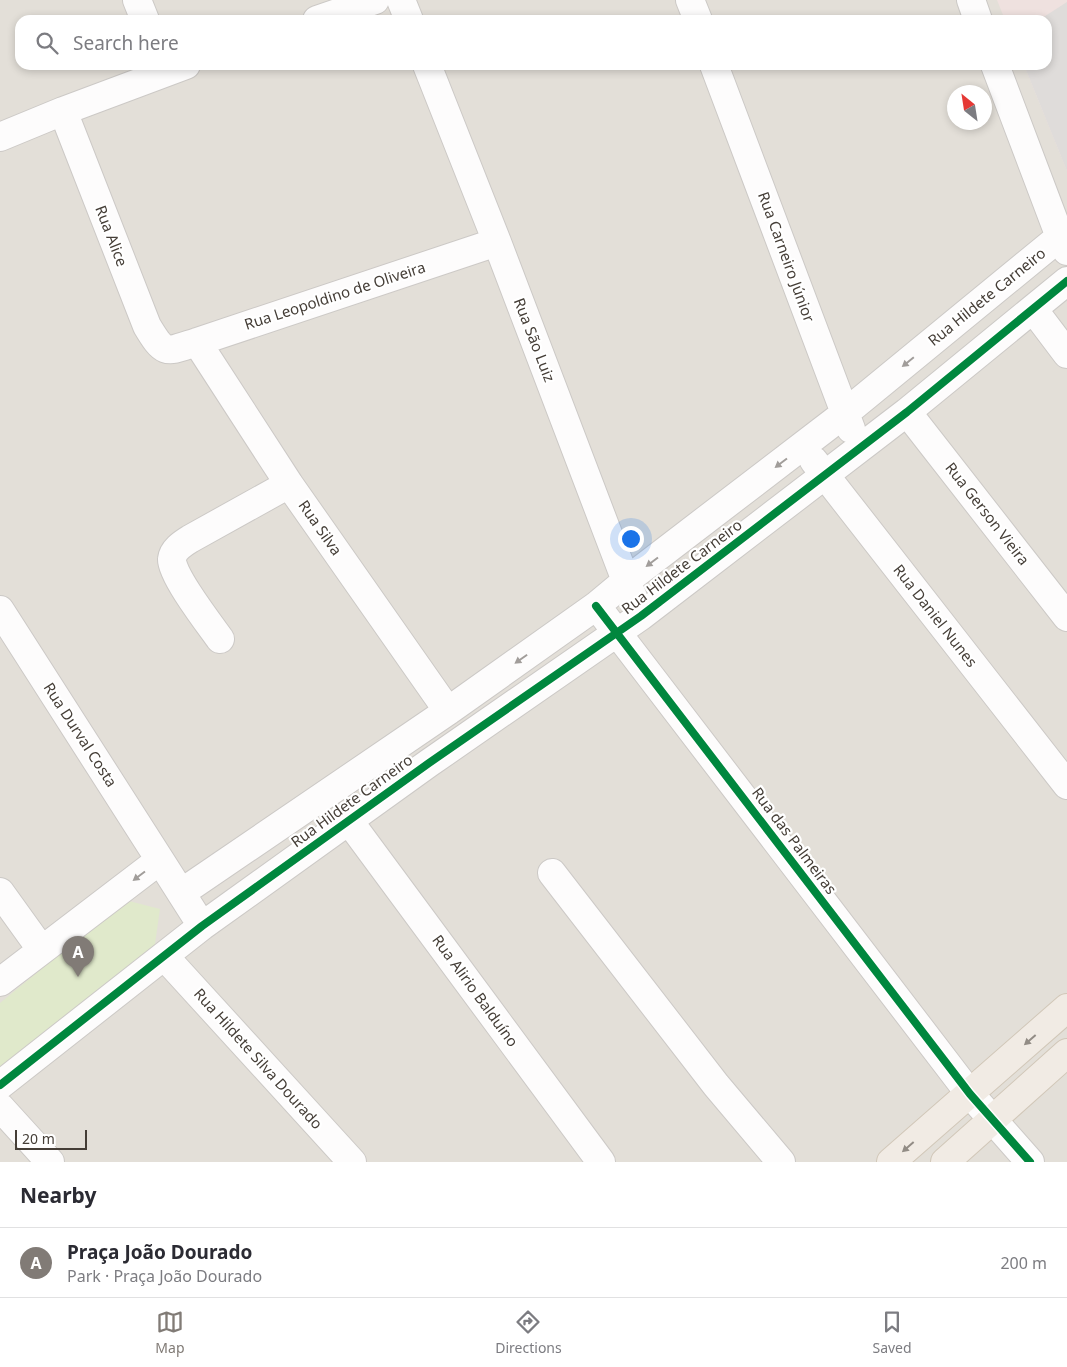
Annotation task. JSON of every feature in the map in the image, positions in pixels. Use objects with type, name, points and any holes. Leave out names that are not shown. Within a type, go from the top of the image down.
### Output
[{"type":"main road","points":[[891,1162],[1067,1008]]},
{"type":"main road","points":[[945,1162],[1067,1054]]},
{"type":"street","points":[[137,0],[143,15]]},
{"type":"street","points":[[332,15],[375,0]]},
{"type":"street","points":[[401,0],[407,15]]},
{"type":"street","points":[[690,0],[696,15]]},
{"type":"street","points":[[0,137],[165,70]]},
{"type":"street","name":"Rua São Luiz","points":[[429,70],[497,242],[626,581],[642,616]]},
{"type":"street","name":"Rua Carneiro Júnior","points":[[716,70],[844,414],[859,449]]},
{"type":"street","points":[[997,70],[1065,240]]},
{"type":"street","name":"Rua Alice","points":[[63,111],[147,326],[161,346],[168,350],[185,346]]},
{"type":"street","name":"Rua Hildete Carneiro","points":[[181,893],[448,711],[596,606],[1065,240]]},
{"type":"street","name":"Rua Leopoldino de Oliveira","points":[[185,346],[497,242]]},
{"type":"street","name":"Rua Hildete Carneiro","points":[[0,1085],[202,926],[429,763],[616,632],[642,616],[907,412],[1067,281]]},
{"type":"street","points":[[1033,309],[1067,354]]},
{"type":"street","name":"Rua Silva","points":[[185,346],[288,484],[448,711]]},
{"type":"street","name":"Rua Gerson Vieira","points":[[907,412],[1067,617]]},
{"type":"street","name":"Rua Daniel Nunes","points":[[803,446],[1067,785]]},
{"type":"street","points":[[220,639],[178,577],[172,561],[174,554],[181,545],[288,484]]},
{"type":"street","name":"Rua das Palmeiras","points":[[596,606],[970,1094],[1030,1162]]},
{"type":"street","name":"Rua Durval Costa","points":[[0,610],[202,926]]},
{"type":"street","points":[[412,734],[429,763]]},
{"type":"street","name":"Rua Alirio Balduíno","points":[[349,821],[601,1162]]},
{"type":"street","points":[[0,982],[160,860]]},
{"type":"street","points":[[552,873],[716,1085],[781,1162]]},
{"type":"street","points":[[0,892],[41,949]]},
{"type":"street","name":"Rua Hildete Silva Dourado","points":[[165,957],[352,1162]]},
{"type":"street","points":[[0,1107],[50,1162]]},
{"type":"shaded area","points":[[0,0],[1067,0],[1067,1162],[0,1162]]},
{"type":"shaded area","points":[[997,0],[1067,0],[1067,171],[1026,70],[1052,70],[1052,15],[1003,15]]},
{"type":"shaded area","points":[[1067,2],[1067,171],[1026,70],[1052,70],[1052,15],[1047,15]]},
{"type":"green space","points":[[125,900],[160,909],[154,951],[0,1073],[0,1003]]},
{"type":"cycle path","points":[[0,1085],[202,926],[429,763],[641,616],[907,412],[1067,281]]},
{"type":"cycle path","points":[[596,606],[970,1094],[1030,1162]]},
{"type":"place","name":"Praça João Dourado","points":[[78,977]]}]
